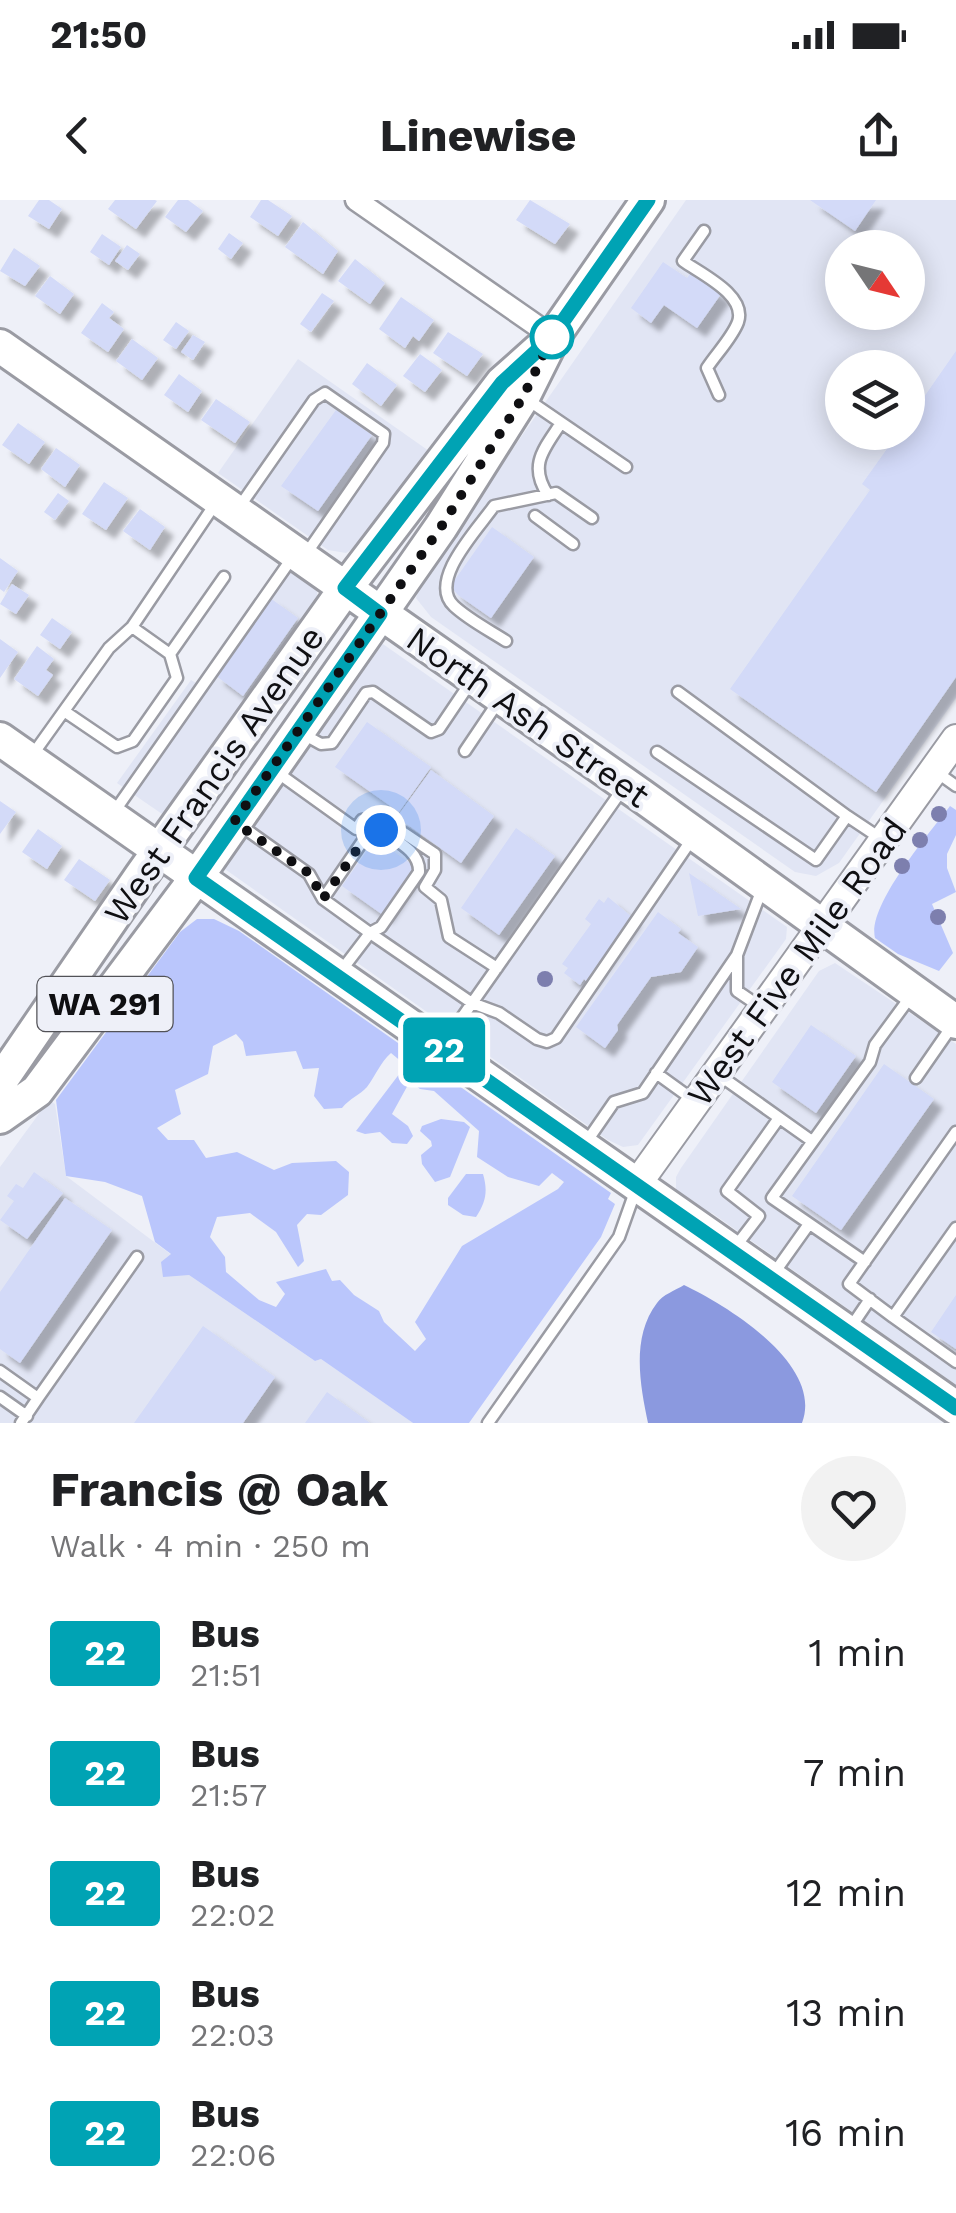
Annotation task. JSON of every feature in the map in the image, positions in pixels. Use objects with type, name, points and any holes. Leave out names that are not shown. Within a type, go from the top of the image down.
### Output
[{"type":"main road","name":"West Francis Avenue","points":[[0,1117],[37,1091],[196,878],[441,527],[523,397],[552,337],[648,200]]},
{"type":"main road","name":"West Francis Avenue","points":[[0,1082],[345,588],[502,383],[552,337]]},
{"type":"main road","name":"North Ash Street","points":[[0,346],[956,1022]]},
{"type":"main road","points":[[0,739],[956,1408]]},
{"type":"main road","name":"West Five Mile Road","points":[[638,1184],[884,840],[945,778],[956,739]]},
{"type":"street","points":[[356,200],[552,337]]},
{"type":"lane","points":[[704,231],[683,261],[732,297],[739,309],[738,322],[707,368],[718,395]]},
{"type":"lane","points":[[29,760],[109,648],[132,627],[314,400],[325,393],[384,434],[383,443],[111,817]]},
{"type":"lane","points":[[523,397],[626,467]]},
{"type":"lane","points":[[548,495],[538,481],[539,457],[561,423]]},
{"type":"lane","points":[[506,641],[452,604],[444,590],[446,574],[494,506],[556,493],[592,518]]},
{"type":"lane","points":[[535,516],[573,544]]},
{"type":"lane","points":[[170,654],[224,577]]},
{"type":"lane","points":[[64,711],[117,747],[133,742],[177,678],[170,654],[132,627]]},
{"type":"lane","points":[[298,730],[321,744],[332,743],[366,693],[372,692],[430,732],[439,729],[474,678]]},
{"type":"lane","points":[[678,692],[884,840]]},
{"type":"lane","points":[[465,751],[501,697]]},
{"type":"lane","points":[[657,752],[816,860],[847,816]]},
{"type":"lane","points":[[272,768],[356,829],[362,820],[380,817],[435,854],[435,870],[426,887],[441,900],[449,937],[497,968]]},
{"type":"lane","points":[[440,1048],[626,785]]},
{"type":"lane","points":[[234,822],[310,874],[323,899],[370,933],[472,1003],[499,1013],[547,1042],[556,1038],[695,834]]},
{"type":"lane","points":[[323,899],[369,832],[381,830],[420,862],[420,872],[382,927],[370,933],[338,976]]},
{"type":"lane","points":[[583,1147],[614,1102],[643,1093],[737,955],[764,884]]},
{"type":"lane","points":[[737,955],[737,991],[764,1010]]},
{"type":"lane","points":[[732,1251],[870,1062],[876,1045],[914,992]]},
{"type":"lane","points":[[916,1078],[956,1022]]},
{"type":"lane","points":[[717,1073],[812,1141]]},
{"type":"lane","points":[[656,1074],[696,1102]]},
{"type":"lane","points":[[759,1216],[726,1191],[780,1118]]},
{"type":"lane","points":[[956,1132],[849,1284],[956,1362]]},
{"type":"lane","points":[[488,1423],[619,1237],[638,1184]]},
{"type":"lane","points":[[772,1198],[865,1262]]},
{"type":"lane","points":[[771,1278],[809,1224]]},
{"type":"lane","points":[[893,1317],[956,1228]]},
{"type":"lane","points":[[0,1397],[24,1419],[137,1257]]},
{"type":"lane","points":[[847,1332],[870,1299]]},
{"type":"lane","points":[[0,1371],[38,1398]]},
{"type":"shaded area","points":[[686,200],[956,200],[956,698],[839,863],[816,876],[795,872],[431,617],[416,598],[423,578]]},
{"type":"shaded area","points":[[298,359],[429,451],[362,543],[346,553],[328,550],[218,473]]},
{"type":"shaded area","points":[[280,563],[317,591],[318,604],[165,816],[117,783],[191,680],[196,683]]},
{"type":"shaded area","points":[[380,642],[787,927],[786,939],[638,1145],[623,1147],[608,1140],[222,867]]},
{"type":"shaded area","points":[[950,806],[956,810],[956,835],[947,854],[947,868],[956,892],[932,904],[953,953],[939,971],[898,954],[875,938],[875,924],[901,871]]},
{"type":"shaded area","points":[[197,919],[214,919],[239,931],[611,1193],[608,1199],[615,1204],[601,1237],[469,1423],[413,1423],[189,1275],[163,1277],[161,1262],[171,1254],[155,1242],[142,1196],[105,1182],[66,1176],[56,1100],[180,932]],"holes":[[[236,1034],[243,1042],[246,1056],[296,1051],[303,1069],[319,1068],[314,1096],[324,1109],[342,1108],[364,1090],[391,1053],[415,1073],[414,1084],[434,1091],[479,1131],[477,1157],[508,1177],[539,1186],[552,1173],[564,1182],[462,1246],[415,1322],[426,1339],[415,1351],[384,1322],[379,1311],[354,1295],[340,1280],[332,1281],[326,1269],[276,1282],[285,1294],[276,1307],[259,1300],[226,1272],[225,1257],[210,1237],[217,1217],[250,1213],[276,1232],[298,1267],[304,1261],[297,1225],[307,1214],[321,1215],[348,1195],[349,1172],[336,1161],[292,1163],[274,1170],[237,1152],[206,1158],[194,1140],[168,1140],[157,1128],[181,1114],[175,1090],[208,1074],[213,1046]]]},
{"type":"shaded area","points":[[835,963],[956,1044],[956,1385],[712,1213],[698,1210],[676,1191],[681,1168],[819,971]]},
{"type":"shaded area","points":[[400,1073],[408,1075],[409,1083],[392,1114],[408,1126],[413,1136],[407,1144],[392,1143],[380,1132],[356,1131]]},
{"type":"shaded area","points":[[49,1100],[55,1104],[66,1176],[185,1265],[189,1275],[413,1423],[0,1423],[0,1167]]},
{"type":"shaded area","points":[[441,1119],[464,1122],[470,1127],[450,1177],[435,1182],[422,1164],[421,1155],[432,1146],[431,1141],[420,1131],[422,1126]]},
{"type":"shaded area","points":[[466,1174],[483,1174],[485,1180],[485,1196],[476,1217],[463,1215],[448,1205],[448,1198]]},
{"type":"shaded area","points":[[684,1285],[724,1307],[786,1359],[799,1380],[805,1401],[802,1423],[648,1423],[640,1377],[644,1331],[659,1300]]},
{"type":"building","points":[[39,200],[49,200],[62,209],[49,229],[28,216]]},
{"type":"building","points":[[115,200],[157,201],[136,229],[108,209]]},
{"type":"building","points":[[178,200],[188,200],[203,211],[186,232],[165,217]]},
{"type":"building","points":[[261,200],[268,200],[292,216],[278,236],[250,217]]},
{"type":"building","points":[[530,200],[570,224],[555,244],[516,220]]},
{"type":"building","points":[[810,200],[876,200],[854,230]]},
{"type":"building","points":[[303,222],[338,251],[323,274],[285,247]]},
{"type":"building","points":[[229,233],[243,243],[231,259],[218,249]]},
{"type":"building","points":[[102,234],[121,247],[109,265],[90,252]]},
{"type":"building","points":[[127,245],[140,254],[128,270],[115,261]]},
{"type":"building","points":[[14,248],[40,266],[25,286],[0,271]]},
{"type":"building","points":[[355,259],[385,283],[370,304],[338,281]]},
{"type":"building","points":[[663,262],[687,278],[691,273],[721,294],[697,328],[664,305],[651,323],[631,308]]},
{"type":"building","points":[[50,276],[74,294],[60,314],[35,296]]},
{"type":"building","points":[[322,293],[334,301],[311,332],[300,324]]},
{"type":"building","points":[[401,297],[434,320],[419,341],[413,336],[405,348],[379,329]]},
{"type":"building","points":[[102,303],[114,312],[109,318],[124,329],[108,352],[81,333]]},
{"type":"building","points":[[176,322],[189,331],[176,349],[163,340]]},
{"type":"building","points":[[448,332],[483,354],[467,376],[433,353]]},
{"type":"building","points":[[193,335],[205,342],[193,360],[181,352]]},
{"type":"building","points":[[132,339],[158,358],[142,380],[116,361]]},
{"type":"building","points":[[956,351],[956,677],[876,792],[730,689],[870,490],[862,484],[886,450],[925,450],[925,396]]},
{"type":"building","points":[[420,354],[442,370],[425,392],[403,376]]},
{"type":"building","points":[[367,363],[397,385],[381,406],[352,384]]},
{"type":"building","points":[[179,374],[202,391],[188,412],[164,395]]},
{"type":"building","points":[[216,399],[250,422],[235,443],[201,420]]},
{"type":"building","points":[[336,410],[372,435],[318,511],[281,486]]},
{"type":"building","points":[[18,423],[45,442],[29,464],[2,445]]},
{"type":"building","points":[[56,448],[80,465],[65,487],[41,469]]},
{"type":"building","points":[[104,482],[128,498],[106,530],[82,514]]},
{"type":"building","points":[[58,493],[69,501],[55,520],[44,512]]},
{"type":"building","points":[[140,509],[165,527],[150,550],[123,531]]},
{"type":"building","points":[[492,527],[534,557],[491,618],[453,589],[454,581]]},
{"type":"building","points":[[0,558],[18,571],[4,592],[0,589]]},
{"type":"building","points":[[12,584],[29,595],[16,614],[0,604]]},
{"type":"building","points":[[270,598],[298,618],[243,696],[215,675]]},
{"type":"building","points":[[52,618],[72,632],[60,649],[40,635]]},
{"type":"building","points":[[0,639],[18,652],[0,678]]},
{"type":"building","points":[[37,646],[54,659],[46,670],[53,675],[38,696],[14,679]]},
{"type":"building","points":[[367,722],[431,767],[399,812],[335,767]]},
{"type":"building","points":[[431,770],[494,816],[461,863],[397,817]]},
{"type":"building","points":[[0,801],[16,812],[0,834]]},
{"type":"building","points":[[516,828],[555,856],[499,935],[461,908]]},
{"type":"building","points":[[38,829],[62,846],[47,869],[22,852]]},
{"type":"building","points":[[375,839],[416,867],[383,915],[342,886]]},
{"type":"building","points":[[79,859],[110,880],[95,901],[64,880]]},
{"type":"building","points":[[689,873],[741,909],[698,916]]},
{"type":"building","points":[[608,897],[632,917],[580,985],[564,973],[568,968],[562,964],[591,924],[585,919],[599,899],[604,903]]},
{"type":"building","points":[[658,912],[698,947],[681,972],[651,977],[605,1048],[576,1027]]},
{"type":"building","points":[[811,1025],[856,1056],[816,1113],[772,1082]]},
{"type":"building","points":[[884,1064],[934,1099],[841,1230],[792,1196]]},
{"type":"building","points":[[34,1172],[63,1193],[27,1239],[0,1220],[14,1201],[7,1196],[16,1184],[23,1188]]},
{"type":"building","points":[[65,1198],[112,1230],[20,1363],[0,1349],[0,1292]]},
{"type":"building","points":[[956,1295],[956,1349],[931,1332]]},
{"type":"building","points":[[203,1326],[275,1377],[243,1423],[134,1423]]},
{"type":"building","points":[[327,1392],[370,1423],[305,1423]]},
{"type":"bus line","name":"22","points":[[648,200],[552,337],[502,383],[345,588],[380,614],[196,878],[956,1408]]},
{"type":"route","points":[[381,830],[369,832],[323,899],[310,874],[234,822],[441,527],[523,397],[552,337]]}]
